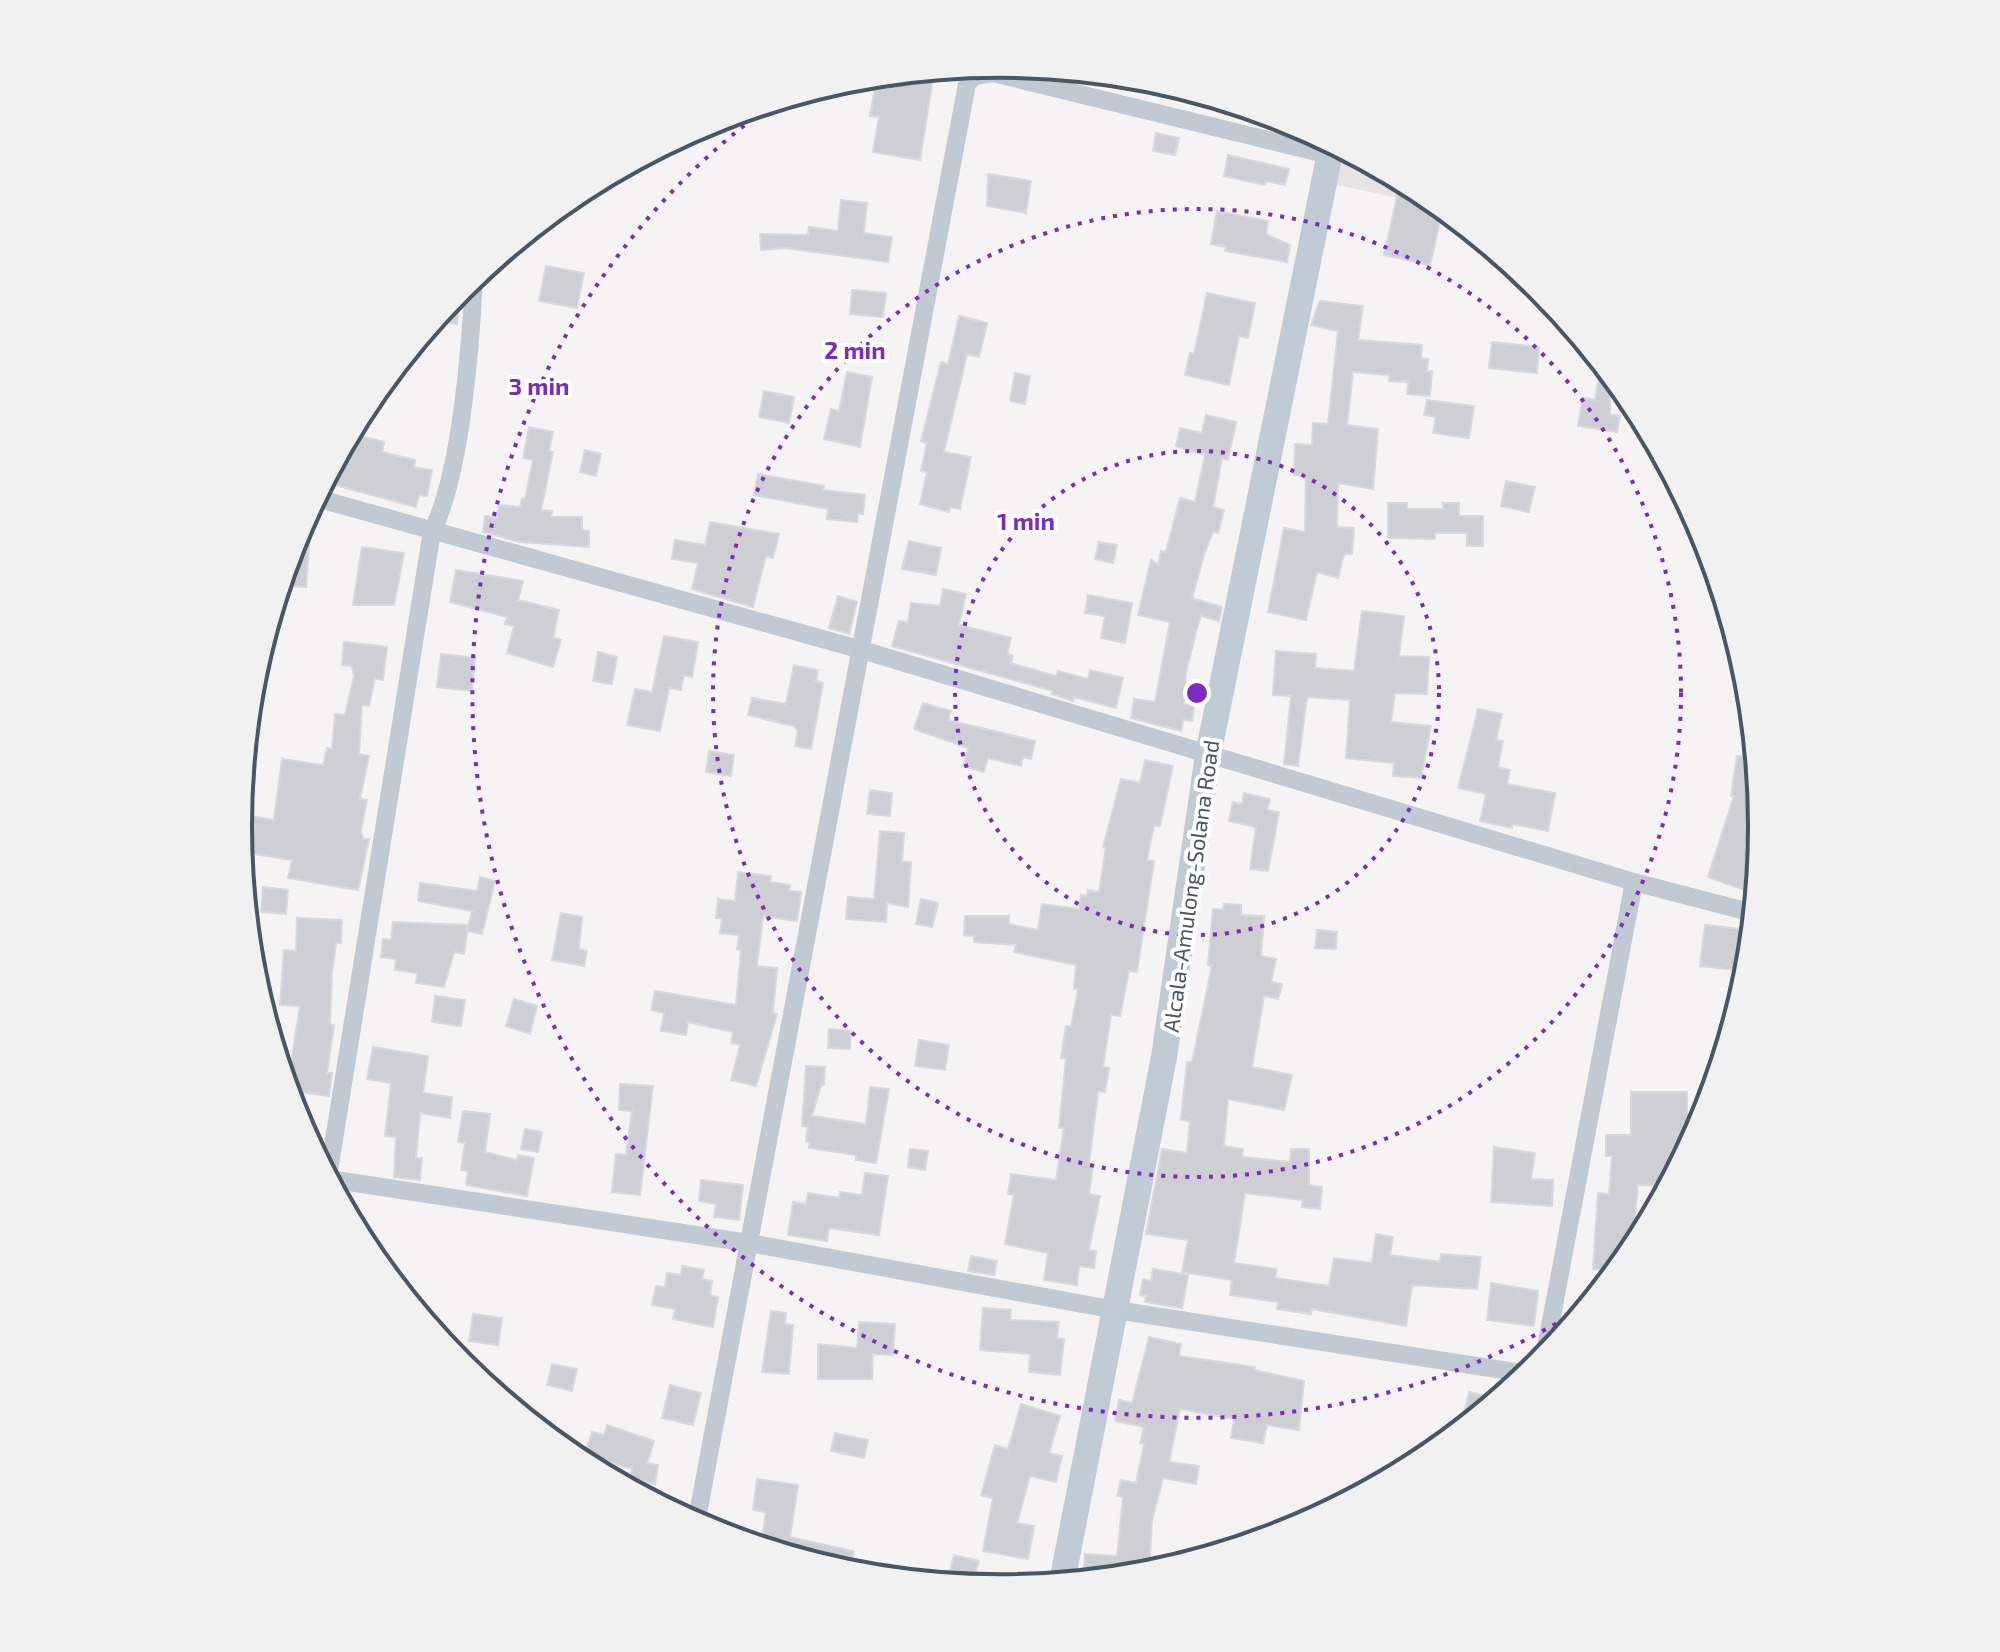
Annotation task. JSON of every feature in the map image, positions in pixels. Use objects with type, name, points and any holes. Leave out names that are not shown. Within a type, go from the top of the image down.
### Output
[{"type":"main road","name":"Alcala-Amulong-Solana Road","points":[[1064,1571],[1164,1057],[1208,755],[1329,154]]},
{"type":"street","points":[[699,1510],[964,95],[972,79]]},
{"type":"street","points":[[1021,79],[1305,143]]},
{"type":"street","points":[[331,1160],[432,531],[446,494],[458,426],[469,353],[473,295]]},
{"type":"street","points":[[326,501],[862,650],[1634,882],[1743,910]]},
{"type":"street","points":[[1549,1334],[1634,882]]},
{"type":"street","points":[[341,1180],[749,1243],[1116,1310],[1511,1371]]},
{"type":"shaded area","points":[[1341,160],[1410,201],[1337,185]]},
{"type":"building","points":[[932,82],[920,160],[873,152],[879,117],[870,116],[875,89]]},
{"type":"building","points":[[1156,133],[1179,138],[1175,155],[1153,151]]},
{"type":"building","points":[[1228,155],[1289,169],[1285,185],[1266,181],[1265,185],[1224,176]]},
{"type":"building","points":[[988,174],[1031,181],[1026,213],[987,206]]},
{"type":"building","points":[[1398,193],[1440,222],[1430,265],[1384,255]]},
{"type":"building","points":[[841,200],[867,203],[864,233],[892,237],[888,262],[785,248],[761,250],[760,234],[808,235],[809,227],[838,231]]},
{"type":"building","points":[[1217,211],[1268,221],[1266,234],[1290,245],[1287,262],[1225,251],[1226,247],[1211,244]]},
{"type":"building","points":[[546,266],[584,273],[577,308],[539,301]]},
{"type":"building","points":[[852,290],[886,293],[883,317],[850,314]]},
{"type":"building","points":[[1207,293],[1255,303],[1248,338],[1239,336],[1229,385],[1185,375],[1190,353],[1194,354]]},
{"type":"building","points":[[1320,301],[1363,306],[1358,340],[1422,345],[1421,358],[1428,359],[1427,371],[1432,371],[1430,396],[1407,394],[1408,382],[1389,381],[1389,375],[1353,372],[1347,425],[1378,429],[1373,489],[1338,483],[1337,527],[1354,528],[1352,554],[1344,554],[1338,578],[1317,572],[1306,620],[1268,612],[1284,528],[1305,532],[1306,476],[1294,475],[1295,444],[1312,445],[1313,423],[1328,424],[1338,331],[1311,325]]},
{"type":"building","points":[[458,311],[457,324],[448,322]]},
{"type":"building","points":[[959,316],[987,323],[979,357],[967,354],[944,452],[971,457],[960,509],[950,507],[949,512],[920,504],[927,472],[921,471],[927,443],[921,441],[941,362],[948,364]]},
{"type":"building","points":[[1492,342],[1539,347],[1537,373],[1489,368]]},
{"type":"building","points":[[847,372],[872,377],[860,447],[824,439],[831,409],[839,411]]},
{"type":"building","points":[[1015,373],[1030,376],[1025,404],[1010,401]]},
{"type":"building","points":[[1599,379],[1610,394],[1610,415],[1620,416],[1617,432],[1578,426],[1583,398],[1595,400]]},
{"type":"building","points":[[764,391],[794,397],[789,423],[759,417]]},
{"type":"building","points":[[1427,400],[1474,406],[1469,438],[1433,433],[1436,417],[1424,415]]},
{"type":"building","points":[[1206,415],[1236,422],[1228,460],[1222,458],[1213,507],[1224,510],[1218,533],[1213,532],[1205,552],[1192,598],[1222,607],[1219,621],[1201,616],[1197,628],[1186,672],[1184,704],[1194,706],[1192,721],[1183,720],[1181,731],[1131,718],[1134,699],[1155,702],[1170,622],[1138,615],[1151,559],[1158,565],[1161,551],[1166,552],[1180,498],[1195,502],[1205,455],[1176,446],[1180,428],[1202,433]]},
{"type":"building","points":[[529,427],[553,432],[549,451],[553,452],[541,510],[552,511],[551,517],[582,517],[582,530],[589,531],[589,547],[520,542],[483,532],[485,516],[497,518],[499,505],[520,507],[522,498],[525,499],[533,460],[523,458]]},
{"type":"building","points":[[362,436],[384,442],[382,452],[415,460],[414,467],[432,470],[427,496],[419,495],[416,507],[334,485]]},
{"type":"building","points":[[585,450],[601,454],[596,476],[580,472]]},
{"type":"building","points":[[758,474],[824,486],[823,490],[865,495],[863,514],[858,514],[857,522],[827,519],[828,509],[754,495]]},
{"type":"building","points":[[1506,481],[1535,487],[1529,512],[1501,506]]},
{"type":"building","points":[[1388,503],[1407,503],[1407,509],[1443,509],[1443,503],[1459,503],[1459,516],[1483,516],[1483,546],[1467,546],[1467,533],[1435,533],[1435,539],[1388,538]]},
{"type":"building","points":[[710,522],[779,534],[773,558],[766,556],[753,607],[692,589],[698,563],[672,559],[675,540],[705,545]]},
{"type":"building","points":[[909,541],[941,548],[936,575],[902,569]]},
{"type":"building","points":[[1099,542],[1117,545],[1113,563],[1095,559]]},
{"type":"building","points":[[308,544],[309,544],[306,587],[292,586]]},
{"type":"building","points":[[362,547],[404,553],[394,605],[353,605]]},
{"type":"building","points":[[456,570],[523,581],[518,600],[559,610],[553,638],[561,640],[553,667],[507,653],[514,626],[505,624],[507,617],[450,602]]},
{"type":"building","points":[[943,589],[966,594],[959,625],[1011,638],[1007,654],[1013,656],[1011,663],[1056,676],[1058,671],[1088,679],[1090,670],[1123,678],[1116,708],[1074,697],[1073,701],[1052,694],[1053,691],[892,646],[899,621],[908,623],[911,603],[940,606]]},
{"type":"building","points":[[1088,595],[1132,603],[1125,643],[1101,638],[1105,616],[1085,613]]},
{"type":"building","points":[[838,596],[857,602],[849,634],[829,628]]},
{"type":"building","points":[[1362,611],[1404,616],[1399,656],[1429,657],[1427,694],[1395,693],[1391,722],[1431,726],[1421,778],[1393,776],[1394,763],[1346,758],[1350,700],[1307,697],[1298,766],[1284,764],[1291,696],[1273,695],[1276,651],[1316,654],[1315,668],[1354,671]]},
{"type":"building","points":[[664,636],[698,642],[692,677],[684,675],[681,690],[669,688],[660,731],[627,725],[635,689],[652,692]]},
{"type":"building","points":[[344,642],[387,647],[383,680],[375,679],[369,706],[362,705],[359,754],[369,756],[360,799],[367,800],[361,830],[363,839],[369,839],[358,890],[288,878],[292,860],[253,854],[252,816],[274,820],[282,759],[323,765],[327,748],[332,749],[335,714],[345,715],[354,676],[352,666],[342,665]]},
{"type":"building","points":[[598,652],[617,657],[612,684],[593,681]]},
{"type":"building","points":[[441,654],[475,658],[472,691],[437,687]]},
{"type":"building","points":[[794,665],[818,670],[816,681],[823,683],[811,749],[795,746],[798,731],[794,726],[748,715],[752,698],[786,704]]},
{"type":"building","points":[[923,703],[951,711],[948,720],[1035,741],[1031,759],[1023,757],[1021,766],[988,758],[984,772],[963,766],[968,748],[914,729]]},
{"type":"building","points":[[1478,709],[1502,714],[1496,740],[1503,741],[1498,767],[1510,770],[1507,784],[1555,793],[1548,831],[1480,821],[1486,794],[1458,788]]},
{"type":"building","points":[[709,751],[734,755],[731,776],[706,772]]},
{"type":"building","points":[[1737,756],[1744,757],[1748,826],[1745,890],[1708,877],[1734,796],[1731,796]]},
{"type":"building","points":[[1145,760],[1173,766],[1160,826],[1154,825],[1147,860],[1154,861],[1137,972],[1129,971],[1120,1016],[1111,1015],[1103,1067],[1109,1068],[1105,1092],[1098,1091],[1089,1166],[1093,1166],[1089,1194],[1100,1196],[1089,1250],[1096,1251],[1094,1268],[1079,1266],[1077,1285],[1044,1280],[1048,1253],[1005,1244],[1014,1195],[1008,1194],[1011,1174],[1056,1180],[1064,1128],[1059,1128],[1066,1058],[1061,1058],[1066,1026],[1071,1027],[1078,989],[1074,989],[1076,965],[1014,952],[1016,945],[974,942],[974,936],[964,935],[965,916],[1009,916],[1009,924],[1038,930],[1042,904],[1079,909],[1081,895],[1087,896],[1088,890],[1099,892],[1106,847],[1103,847],[1121,779],[1140,783]]},
{"type":"building","points":[[870,790],[892,793],[890,816],[867,814]]},
{"type":"building","points":[[1244,793],[1270,799],[1267,810],[1279,812],[1268,871],[1250,869],[1256,827],[1229,821],[1233,802],[1242,804]]},
{"type":"building","points":[[880,831],[904,833],[902,862],[911,862],[908,907],[887,903],[886,922],[846,919],[848,897],[874,899]]},
{"type":"building","points":[[738,872],[771,876],[770,882],[790,885],[789,891],[801,892],[797,921],[763,916],[757,966],[777,968],[773,1013],[777,1014],[756,1086],[731,1080],[740,1045],[731,1043],[733,1032],[688,1022],[686,1035],[661,1031],[664,1013],[651,1010],[655,991],[736,1005],[741,950],[737,949],[739,935],[720,933],[722,918],[716,918],[718,899],[735,901]]},
{"type":"building","points":[[480,877],[495,881],[482,934],[467,931],[472,911],[418,901],[420,883],[477,891]]},
{"type":"building","points":[[263,887],[288,890],[286,914],[261,912]]},
{"type":"building","points":[[921,899],[938,903],[932,927],[916,924]]},
{"type":"building","points":[[1224,904],[1241,905],[1241,915],[1264,916],[1261,956],[1276,959],[1271,982],[1282,984],[1278,999],[1264,996],[1252,1067],[1292,1075],[1284,1110],[1228,1099],[1224,1146],[1243,1149],[1242,1157],[1290,1162],[1291,1149],[1309,1149],[1309,1185],[1322,1187],[1320,1209],[1302,1207],[1303,1200],[1245,1193],[1234,1263],[1277,1269],[1275,1278],[1329,1286],[1334,1258],[1372,1263],[1376,1234],[1393,1237],[1390,1255],[1440,1262],[1441,1254],[1481,1257],[1477,1289],[1412,1285],[1406,1326],[1312,1309],[1311,1314],[1277,1309],[1278,1302],[1230,1295],[1232,1280],[1182,1272],[1188,1240],[1146,1234],[1162,1149],[1187,1153],[1190,1121],[1181,1120],[1187,1062],[1192,1062],[1212,966],[1208,965],[1213,909],[1223,910]]},
{"type":"building","points":[[561,913],[582,917],[579,949],[587,951],[584,966],[552,960]]},
{"type":"building","points":[[297,918],[342,920],[341,943],[336,943],[332,973],[330,1024],[334,1025],[327,1073],[332,1073],[329,1096],[302,1092],[291,1063],[300,1006],[280,1005],[284,950],[296,951]]},
{"type":"building","points":[[393,922],[468,925],[464,954],[454,952],[444,987],[416,983],[417,973],[395,970],[396,959],[381,957],[383,939],[391,940]]},
{"type":"building","points":[[1705,925],[1740,929],[1734,970],[1700,966]]},
{"type":"building","points":[[1317,930],[1337,932],[1336,949],[1315,948]]},
{"type":"building","points":[[435,996],[465,1000],[461,1026],[432,1022]]},
{"type":"building","points":[[514,999],[537,1006],[530,1034],[506,1026]]},
{"type":"building","points":[[829,1029],[851,1031],[850,1049],[828,1048]]},
{"type":"building","points":[[919,1040],[949,1045],[945,1070],[915,1066]]},
{"type":"building","points":[[373,1047],[428,1056],[423,1093],[452,1097],[450,1118],[420,1113],[416,1158],[422,1158],[420,1180],[394,1177],[396,1137],[385,1136],[391,1083],[367,1079]]},
{"type":"building","points":[[806,1066],[825,1067],[824,1085],[821,1085],[812,1116],[866,1124],[870,1087],[889,1089],[876,1163],[856,1160],[856,1155],[809,1148],[810,1142],[806,1141],[808,1127],[802,1126]]},
{"type":"building","points":[[620,1084],[653,1086],[640,1195],[612,1192],[616,1154],[626,1155],[632,1111],[619,1110]]},
{"type":"building","points":[[1631,1092],[1687,1092],[1687,1121],[1671,1157],[1656,1186],[1638,1185],[1635,1222],[1601,1270],[1593,1269],[1598,1193],[1609,1194],[1612,1156],[1606,1156],[1606,1135],[1631,1135]]},
{"type":"building","points":[[463,1111],[490,1114],[485,1152],[517,1160],[518,1155],[534,1158],[527,1196],[466,1185],[468,1171],[461,1170],[465,1143],[458,1142]]},
{"type":"building","points":[[525,1129],[542,1132],[538,1152],[521,1149]]},
{"type":"building","points":[[1494,1147],[1535,1153],[1531,1179],[1553,1180],[1552,1206],[1491,1202]]},
{"type":"building","points":[[910,1149],[928,1151],[925,1170],[908,1167]]},
{"type":"building","points":[[865,1173],[888,1176],[879,1235],[829,1228],[827,1241],[788,1235],[793,1202],[806,1204],[808,1193],[839,1198],[840,1192],[862,1195]]},
{"type":"building","points":[[701,1180],[743,1185],[739,1220],[714,1217],[716,1204],[699,1201]]},
{"type":"building","points":[[971,1256],[997,1261],[994,1275],[968,1271]]},
{"type":"building","points":[[682,1266],[704,1270],[702,1279],[712,1281],[710,1295],[718,1297],[713,1327],[673,1319],[675,1309],[652,1305],[656,1286],[665,1287],[667,1273],[681,1275]]},
{"type":"building","points":[[1153,1269],[1188,1275],[1182,1308],[1145,1302],[1146,1296],[1140,1295],[1143,1279],[1151,1281]]},
{"type":"building","points":[[1491,1283],[1538,1291],[1534,1326],[1487,1320]]},
{"type":"building","points":[[983,1308],[1011,1310],[1010,1320],[1059,1322],[1057,1338],[1064,1339],[1060,1375],[1029,1372],[1030,1354],[980,1350]]},
{"type":"building","points":[[771,1311],[786,1313],[785,1324],[793,1325],[789,1374],[762,1372]]},
{"type":"building","points":[[473,1314],[502,1318],[498,1345],[469,1341]]},
{"type":"building","points":[[859,1322],[895,1324],[893,1355],[873,1354],[872,1379],[818,1379],[818,1344],[857,1348]]},
{"type":"building","points":[[1149,1337],[1181,1344],[1179,1356],[1255,1367],[1254,1370],[1304,1381],[1299,1430],[1267,1425],[1263,1443],[1231,1438],[1234,1419],[1180,1409],[1169,1462],[1199,1466],[1196,1484],[1163,1478],[1152,1521],[1150,1559],[1084,1569],[1085,1554],[1117,1556],[1123,1497],[1117,1496],[1121,1480],[1136,1483],[1144,1444],[1140,1443],[1144,1427],[1115,1421],[1119,1400],[1132,1403]]},
{"type":"building","points":[[552,1364],[577,1369],[572,1391],[547,1385]]},
{"type":"building","points":[[670,1385],[701,1393],[693,1425],[662,1418]]},
{"type":"building","points":[[1469,1392],[1484,1396],[1465,1411]]},
{"type":"building","points":[[1021,1404],[1060,1416],[1049,1453],[1062,1456],[1056,1482],[1030,1476],[1017,1523],[1034,1526],[1028,1559],[983,1551],[993,1498],[981,1495],[995,1445],[1008,1449]]},
{"type":"building","points":[[607,1425],[654,1441],[647,1463],[658,1465],[655,1484],[639,1481],[631,1476],[632,1469],[603,1460],[586,1450],[592,1432],[604,1435]]},
{"type":"building","points":[[835,1433],[868,1440],[864,1458],[831,1451]]},
{"type":"building","points":[[757,1479],[798,1485],[790,1537],[853,1551],[852,1560],[763,1535],[766,1512],[753,1510]]},
{"type":"building","points":[[954,1555],[979,1561],[976,1573],[950,1572]]}]
